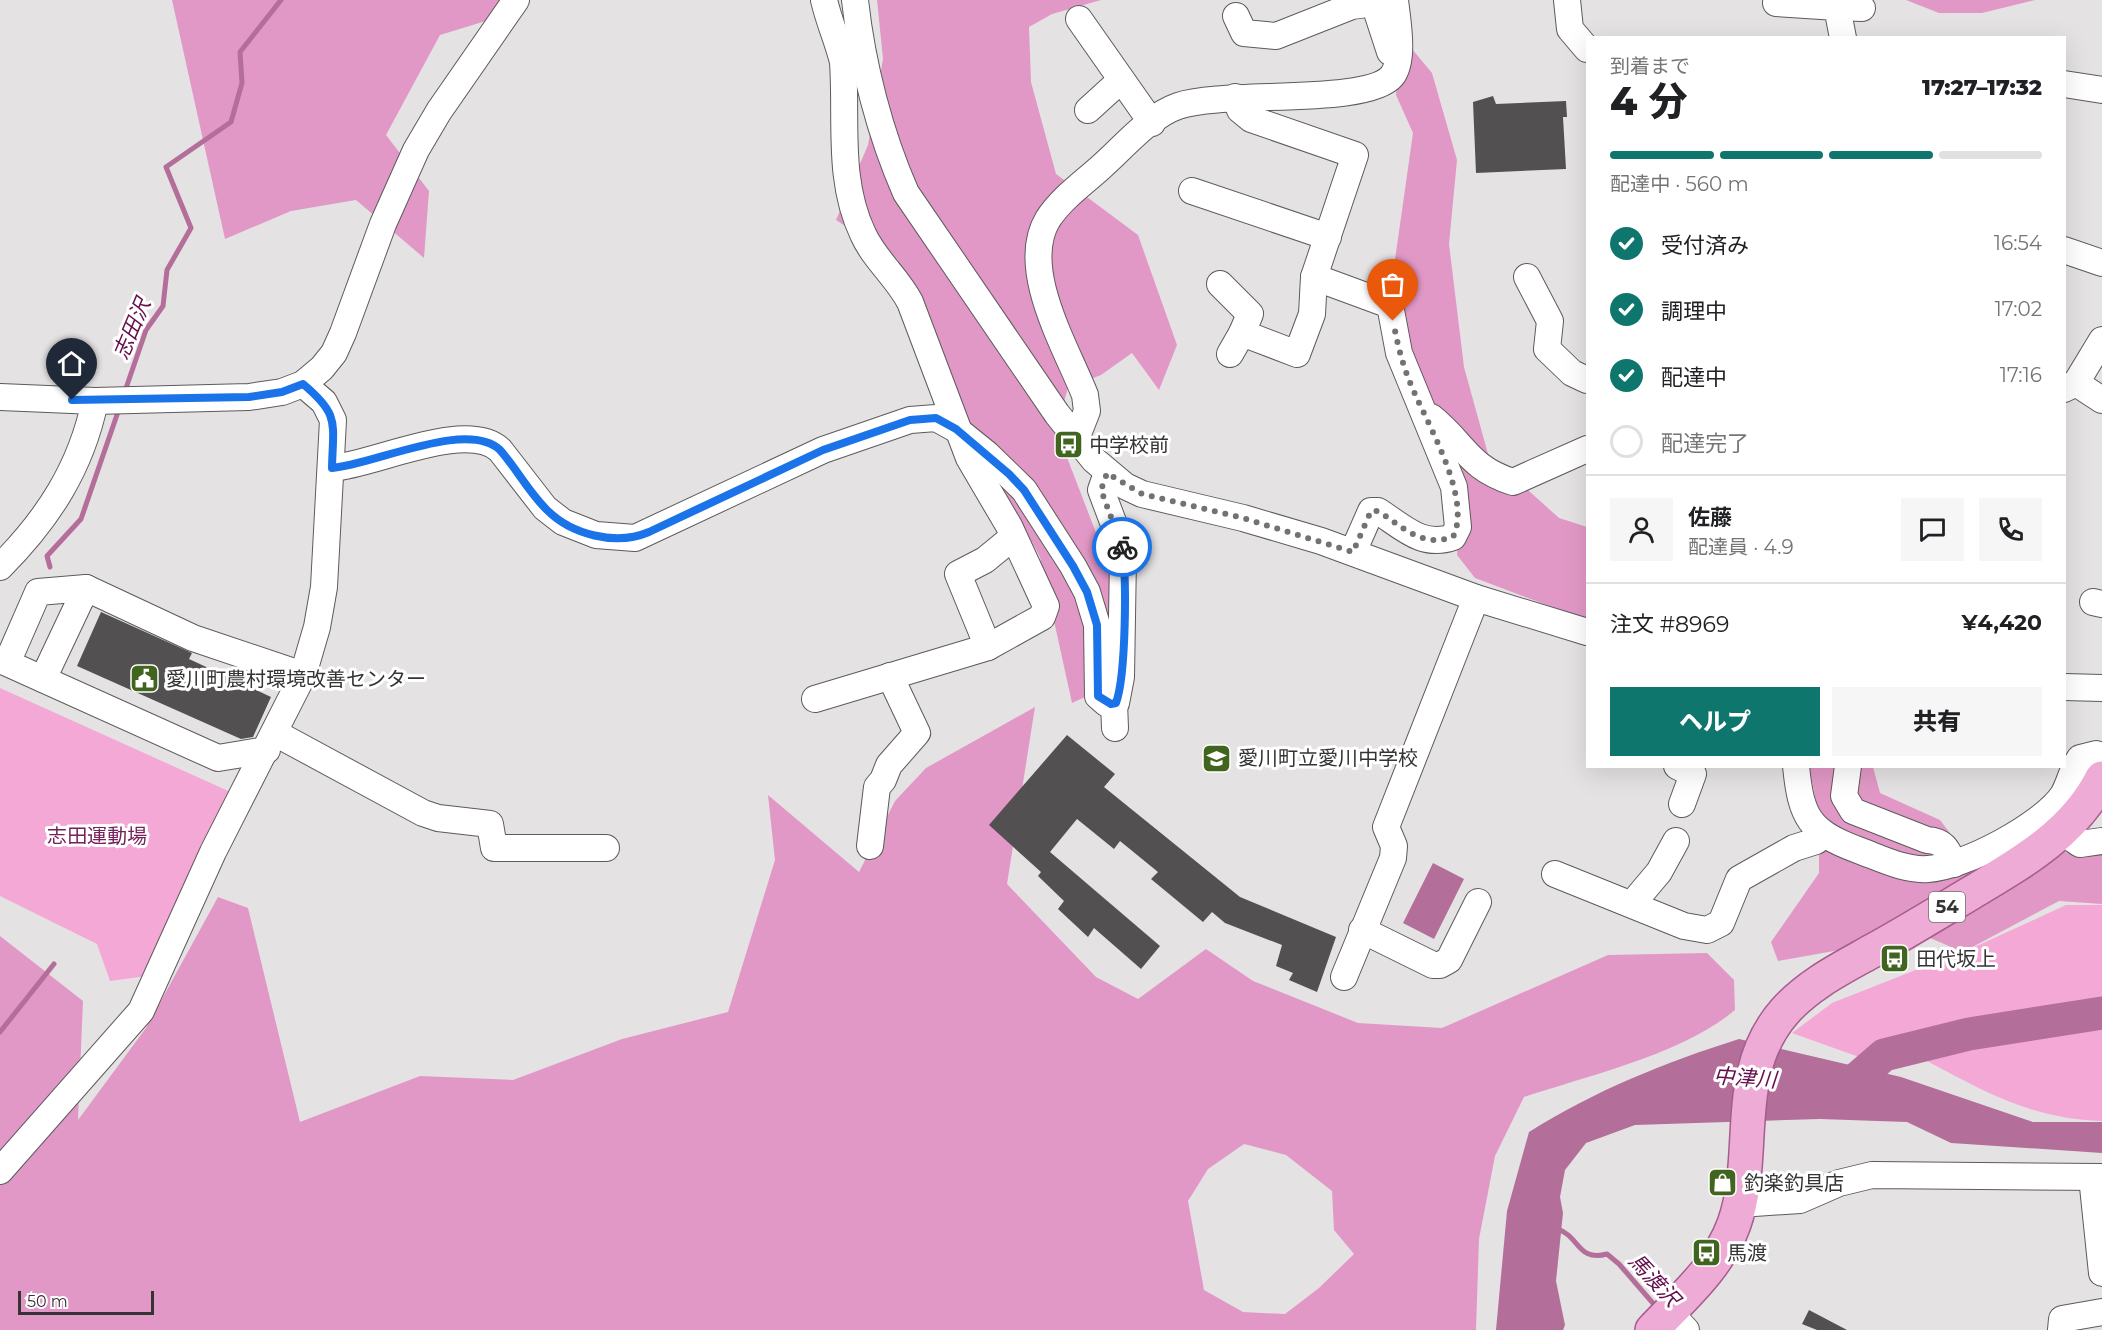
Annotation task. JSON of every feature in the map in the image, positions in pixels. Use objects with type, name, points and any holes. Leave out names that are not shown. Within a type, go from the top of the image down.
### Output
[{"type":"main road","name":"54","points":[[1669,1324],[1714,1263],[1731,1231],[1741,1192],[1751,1086],[1760,1053],[1777,1021],[1799,997],[1824,978],[2019,864],[2062,832],[2089,801],[2102,778]]},
{"type":"street","points":[[0,397],[112,400],[249,397],[282,392],[303,384],[334,353],[383,224],[416,150],[445,102],[516,0]]},
{"type":"street","points":[[814,699],[988,647],[1042,617],[1046,606],[1013,537],[969,458],[956,429],[910,302],[901,286],[871,251],[856,217],[846,180],[843,62],[831,31],[824,0]]},
{"type":"street","points":[[855,0],[862,46],[890,157],[906,193],[1076,439],[1107,473],[1142,494],[1243,518],[1353,552],[1476,598],[1586,632]]},
{"type":"street","points":[[1076,439],[1087,411],[1085,395],[1041,286],[1037,252],[1048,220],[1059,205],[1152,123],[1178,106],[1235,97],[1320,96],[1383,84],[1394,75],[1397,63],[1399,43],[1395,0]]},
{"type":"street","points":[[1567,0],[1570,29],[1586,48]]},
{"type":"street","points":[[1236,16],[1244,33],[1276,36],[1324,8],[1374,3],[1390,53],[1397,63]]},
{"type":"street","points":[[1776,3],[1850,8],[1843,36]]},
{"type":"street","points":[[1079,19],[1152,123]]},
{"type":"street","points":[[1088,110],[1121,80]]},
{"type":"street","points":[[2066,84],[2102,90]]},
{"type":"street","points":[[1220,284],[1250,314],[1236,343],[1297,354],[1311,314],[1314,277],[1355,155],[1251,118],[1240,110],[1235,97]]},
{"type":"street","points":[[1192,191],[1328,237]]},
{"type":"street","points":[[2066,246],[2102,263]]},
{"type":"street","points":[[1314,277],[1390,305],[1399,353],[1454,487],[1458,527],[1453,537],[1439,542],[1427,541],[1378,511],[1371,511],[1353,552]]},
{"type":"street","points":[[1527,277],[1550,321],[1547,350],[1572,373],[1586,380]]},
{"type":"street","points":[[2102,340],[2070,386],[2102,400]]},
{"type":"street","points":[[0,1171],[141,1011],[213,852],[271,742],[303,675],[317,627],[324,587],[333,420],[324,402],[303,384]]},
{"type":"street","points":[[0,567],[31,536],[57,499],[82,447],[112,400]]},
{"type":"street","points":[[1425,412],[1442,425],[1475,464],[1492,475],[1513,482],[1586,451]]},
{"type":"street","points":[[332,468],[351,466],[433,443],[483,440],[492,442],[552,515],[585,532],[621,539],[634,538],[823,450],[910,420],[936,418],[956,429],[987,454],[1024,490],[1083,584],[1097,625],[1098,696],[1115,716],[1121,668],[1124,569],[1121,543],[1101,490],[1107,473]]},
{"type":"street","points":[[988,647],[957,573],[985,560],[1013,537]]},
{"type":"street","points":[[303,675],[193,638],[86,588],[38,592],[7,663],[218,758],[271,742],[423,813],[438,818],[490,824],[494,848],[606,848]]},
{"type":"street","points":[[43,679],[86,588]]},
{"type":"street","points":[[1344,977],[1393,858],[1394,846],[1386,827],[1476,598]]},
{"type":"street","points":[[870,846],[877,787],[884,780],[889,765],[917,733],[890,676]]},
{"type":"street","points":[[2066,687],[2102,688]]},
{"type":"street","points":[[1796,768],[1802,806],[1808,820],[1821,833],[1844,844],[1916,869],[1954,864],[2032,822],[2062,795],[2080,758],[2096,754],[2102,756]]},
{"type":"street","points":[[1848,768],[1844,796],[1853,811],[1927,840],[1938,841],[1946,846],[1954,864]]},
{"type":"street","points":[[1682,804],[1689,771]]},
{"type":"street","points":[[2062,832],[2080,844],[2102,841]]},
{"type":"street","points":[[1555,874],[1684,926],[1707,930],[1721,923],[1739,879],[1794,848],[1816,841],[1821,833]]},
{"type":"street","points":[[1632,904],[1659,872],[1676,841]]},
{"type":"street","points":[[1362,930],[1432,965],[1440,965],[1449,960],[1478,902]]},
{"type":"street","points":[[1741,1192],[1800,1200],[1839,1183],[1872,1175],[2097,1177],[2102,1273]]},
{"type":"street","points":[[2061,1330],[2062,1320],[2102,1312]]},
{"type":"green space","name":"志田運動場","points":[[0,688],[235,794],[147,976],[110,981],[97,944],[0,896]]},
{"type":"green space","points":[[2066,905],[2102,905],[2102,1005],[1980,1025],[1859,1057],[1792,1033],[1832,1003],[1979,945]]},
{"type":"green space","points":[[2102,1025],[2102,1121],[2077,1119],[2032,1110],[1991,1094],[1927,1061],[1983,1041],[2040,1031]]},
{"type":"shaded area","points":[[172,0],[503,0],[489,20],[440,35],[386,135],[429,191],[424,258],[356,200],[291,211],[225,239]]},
{"type":"shaded area","points":[[877,0],[1101,0],[1052,14],[1029,27],[1031,82],[1056,174],[1138,235],[1177,345],[1159,390],[1132,353],[1101,375],[1068,388],[1056,429],[1110,569],[1111,685],[1072,703],[1040,557],[966,420],[898,260],[836,220],[868,145],[883,59]]},
{"type":"shaded area","points":[[1906,0],[2035,0],[1982,13],[1939,13]]},
{"type":"shaded area","points":[[1412,49],[1432,73],[1457,160],[1449,244],[1464,367],[1488,454],[1559,518],[1586,527],[1586,620],[1475,578],[1457,555],[1463,479],[1386,323],[1413,133],[1396,95],[1397,84]]},
{"type":"shaded area","points":[[1035,707],[1007,884],[1096,977],[1138,999],[1206,949],[1253,981],[1358,1023],[1442,1028],[1608,955],[1707,953],[1734,980],[1735,1010],[1714,1025],[1663,1051],[1524,1097],[1495,1156],[1479,1239],[1476,1330],[0,1330],[0,936],[83,1001],[78,1120],[146,1028],[218,897],[248,908],[300,1122],[420,1076],[513,1080],[622,1039],[728,1012],[775,860],[768,795],[859,872],[895,801],[926,768]],"holes":[[[1244,1144],[1286,1155],[1332,1191],[1334,1230],[1354,1254],[1319,1288],[1285,1314],[1243,1312],[1204,1290],[1188,1201],[1208,1169]]]},
{"type":"shaded area","points":[[1809,768],[1873,768],[1880,793],[1940,820],[1977,869],[2015,880],[2062,851],[2074,855],[2102,850],[2102,904],[2059,901],[1963,952],[1897,924],[1851,948],[1778,961],[1771,942],[1819,873],[1819,816]]},
{"type":"water","points":[[1433,863],[1464,879],[1434,939],[1403,923]]},
{"type":"water","name":"中津川","points":[[1739,1039],[1901,1077],[2033,1122],[2102,1122],[2102,1153],[1951,1143],[1907,1122],[1820,1119],[1635,1125],[1586,1143],[1565,1170],[1560,1197],[1563,1213],[1556,1281],[1565,1325],[1563,1330],[1496,1330],[1507,1211],[1529,1132],[1579,1103],[1631,1079],[1685,1057]]},
{"type":"building","points":[[1493,96],[1496,104],[1566,101],[1567,117],[1563,117],[1566,169],[1476,173],[1473,102]]},
{"type":"building","points":[[101,612],[192,653],[189,659],[271,697],[253,737],[241,739],[77,666]]},
{"type":"building","points":[[1067,735],[1115,774],[1104,787],[1240,897],[1336,937],[1317,992],[1289,980],[1293,973],[1276,966],[1282,945],[1225,923],[1212,912],[1203,922],[1151,879],[1158,872],[1120,841],[1114,849],[1077,819],[1050,852],[1160,946],[1141,969],[1094,928],[1088,937],[1058,909],[1064,901],[1038,876],[1041,872],[989,825]]},
{"type":"building","points":[[1809,1310],[1847,1330],[1817,1330],[1802,1324]]},
{"type":"waterway","name":"志田沢","points":[[124,394],[146,330],[163,306],[167,270],[191,228],[166,167],[231,122],[242,83],[240,52],[281,0]]},
{"type":"waterway","name":"志田沢","points":[[50,567],[47,556],[81,519],[119,409]]},
{"type":"waterway","name":"志田沢","points":[[0,1032],[54,964]]},
{"type":"waterway","points":[[1847,1087],[1884,1055],[1969,1034],[2102,1013]]},
{"type":"waterway","name":"馬渡沢","points":[[1557,1229],[1565,1232],[1584,1251],[1597,1256],[1607,1254],[1619,1264],[1658,1309]]},
{"type":"way so far","points":[[1122,547],[1101,490],[1107,473],[1125,486],[1142,494],[1243,518],[1353,552],[1371,511],[1378,511],[1427,541],[1439,542],[1453,537],[1458,527],[1454,487],[1420,400],[1410,383],[1399,353],[1393,321]]},
{"type":"place","name":"中学校前","points":[[1068,445]]},
{"type":"place","name":"愛川町農村環境改善センター","points":[[145,679]]},
{"type":"place","name":"愛川町立愛川中学校","points":[[1217,758]]},
{"type":"place","name":"田代坂上","points":[[1895,959]]},
{"type":"place","name":"釣楽釣具店","points":[[1723,1183]]},
{"type":"place","name":"馬渡","points":[[1706,1253]]},
{"type":"route","points":[[72,400],[249,397],[282,392],[303,384],[324,402],[333,420],[332,468],[351,466],[396,451],[433,443],[483,440],[492,442],[552,515],[575,529],[596,536],[621,539],[634,538],[649,532],[823,450],[910,420],[936,418],[956,429],[987,454],[1024,490],[1073,566],[1087,592],[1097,625],[1098,696],[1111,704],[1116,703],[1119,694],[1122,659],[1124,569],[1122,547]]}]
